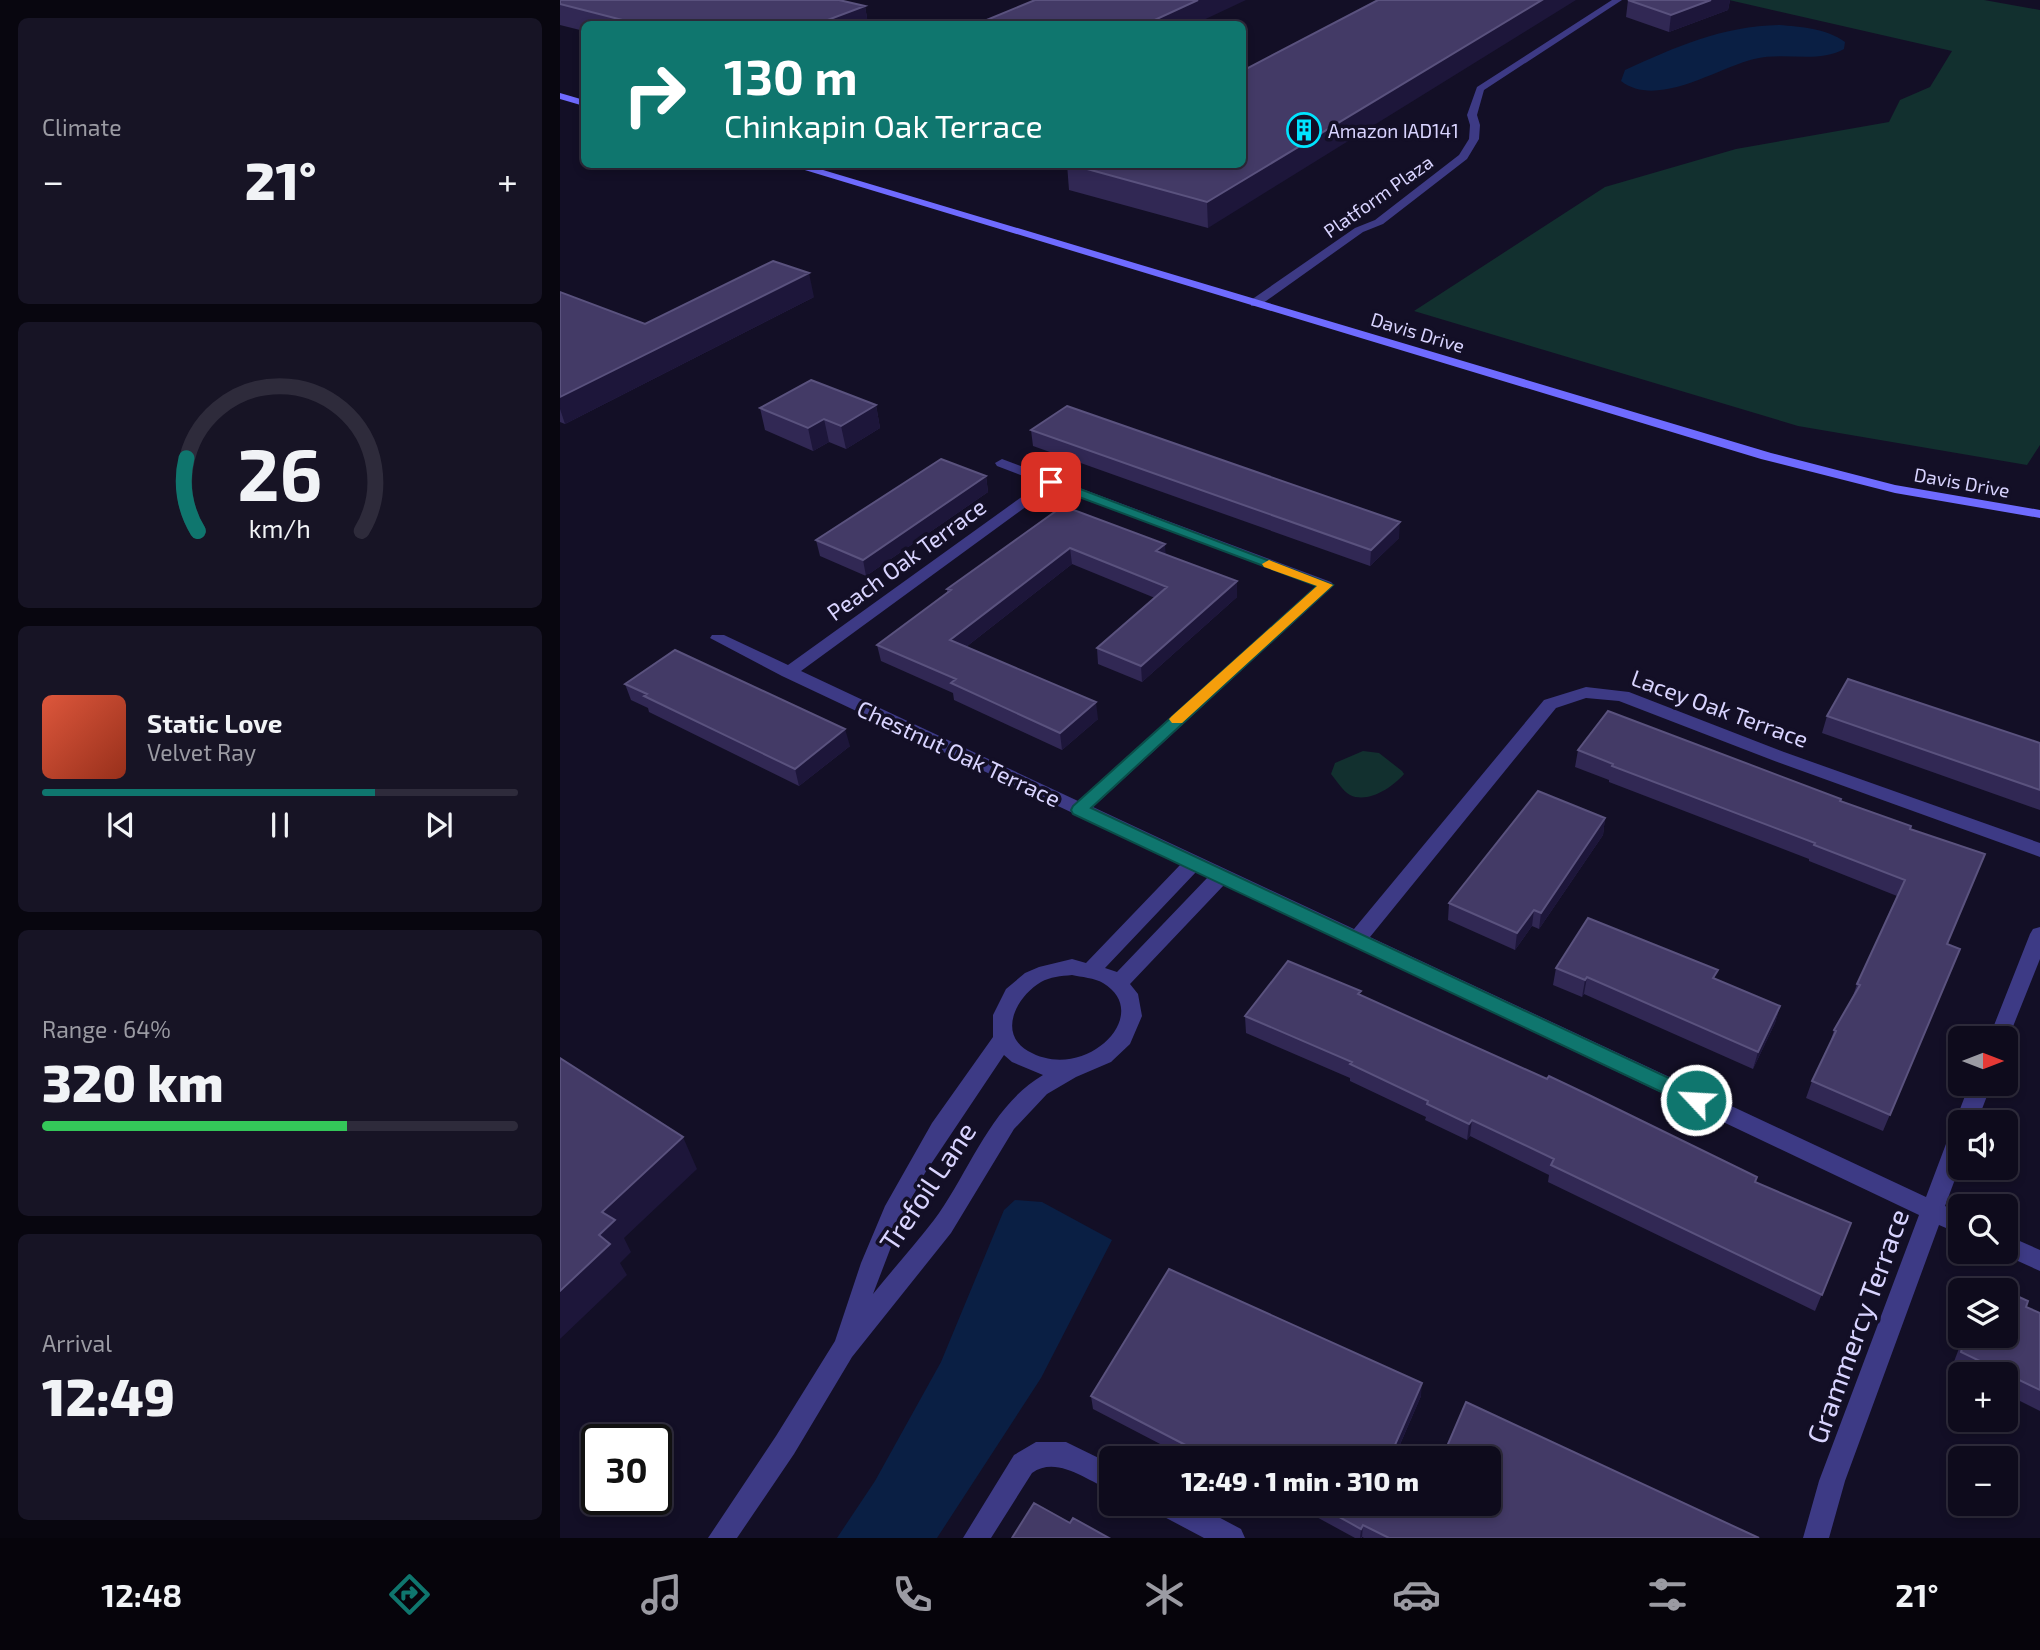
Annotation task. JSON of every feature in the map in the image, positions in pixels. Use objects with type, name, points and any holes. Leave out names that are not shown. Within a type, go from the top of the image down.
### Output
[{"type":"street","name":"Platform Plaza","points":[[1255,303],[1359,230],[1379,222],[1463,157],[1474,139],[1475,125],[1472,116],[1480,89],[1618,0]]},
{"type":"street","points":[[560,96],[581,102]]},
{"type":"street","name":"Davis Drive","points":[[803,168],[1828,473],[1956,502],[2040,514]]},
{"type":"street","points":[[1002,463],[1326,585],[1079,810]]},
{"type":"street","name":"Peach Oak Terrace","points":[[788,672],[1051,482]]},
{"type":"street","name":"Chestnut Oak Terrace","points":[[718,638],[1948,1218]]},
{"type":"street","name":"Lacey Oak Terrace","points":[[1356,940],[1550,704],[1573,692],[1596,691],[1623,696],[1778,756],[2040,850]]},
{"type":"street","points":[[1092,969],[1194,863]]},
{"type":"street","points":[[1118,983],[1221,876]]},
{"type":"street","points":[[2004,1026],[2040,934]]},
{"type":"street","name":"Trefoil Lane","points":[[721,1538],[785,1445],[843,1349],[943,1226],[1006,1123],[1039,1088],[1071,1069],[1102,1058],[1126,1037],[1132,1020],[1132,1003],[1110,976],[1092,969],[1072,967],[1052,970],[1032,978],[1017,989],[1006,1004],[1001,1021],[1003,1037],[1013,1052],[1028,1063],[1048,1069],[1071,1069]]},
{"type":"street","name":"Trefoil Lane","points":[[843,1349],[865,1281],[911,1177],[930,1144],[991,1061],[1003,1037]]},
{"type":"street","name":"Grammercy Terrace","points":[[1816,1538],[1832,1481],[1948,1167]]},
{"type":"street","points":[[2018,1251],[2040,1261]]},
{"type":"street","points":[[976,1538],[1023,1464],[1036,1455],[1066,1455],[1099,1470]]},
{"type":"street","points":[[1189,1516],[1232,1538]]},
{"type":"green space","points":[[1729,0],[1984,0],[2040,10],[2040,445],[2027,465],[1798,426],[1414,311],[1605,187],[1736,149],[1889,122],[1900,100],[1930,87],[1952,51]]},
{"type":"green space","points":[[1363,751],[1379,753],[1404,774],[1380,793],[1364,797],[1350,795],[1331,774],[1335,763]]},
{"type":"water","points":[[1779,25],[1830,34],[1845,42],[1844,49],[1823,56],[1754,59],[1669,89],[1652,91],[1621,81],[1625,70],[1700,39],[1738,29]]},
{"type":"water","points":[[1015,1200],[1042,1202],[1112,1240],[1041,1378],[937,1538],[837,1538],[875,1481],[941,1362],[1004,1210]]},
{"type":"building","points":[[560,0],[839,0],[865,6],[825,21],[626,21],[560,4]]},
{"type":"building","points":[[1035,0],[1198,0],[1152,21],[984,21]]},
{"type":"building","name":"Amazon IAD141","points":[[1378,0],[1542,0],[1207,202],[1084,168],[1246,168],[1246,69]]},
{"type":"building","points":[[1628,0],[1711,0],[1671,15]]},
{"type":"building","points":[[773,261],[809,273],[560,397],[560,292],[645,324]]},
{"type":"building","points":[[811,380],[876,405],[841,426],[824,419],[808,428],[760,408]]},
{"type":"building","points":[[1067,406],[1400,522],[1371,550],[1031,430]]},
{"type":"building","points":[[941,459],[986,476],[863,560],[816,540]]},
{"type":"building","points":[[1063,506],[1165,544],[1156,551],[1237,581],[1141,666],[1097,648],[1167,587],[1070,548],[950,640],[1096,702],[1060,733],[951,683],[956,679],[877,645],[951,590],[947,589]]},
{"type":"building","points":[[675,650],[845,729],[795,769],[644,696],[647,694],[625,684]]},
{"type":"building","points":[[1848,679],[2040,743],[2040,790],[1827,716]]},
{"type":"building","points":[[1608,711],[1911,826],[1910,829],[1985,854],[1947,944],[1960,949],[1890,1115],[1812,1081],[1836,1031],[1834,1030],[1860,985],[1857,984],[1905,880],[1612,766],[1613,764],[1578,750]]},
{"type":"building","points":[[1538,791],[1605,818],[1541,913],[1534,910],[1517,933],[1449,903]]},
{"type":"building","points":[[1588,918],[1718,970],[1713,978],[1780,1006],[1758,1052],[1587,977],[1585,980],[1556,968]]},
{"type":"building","points":[[1288,961],[1361,991],[1358,994],[1547,1079],[1549,1076],[1757,1177],[1755,1182],[1851,1223],[1822,1295],[1551,1165],[1554,1159],[1472,1120],[1469,1124],[1350,1064],[1352,1062],[1245,1016]]},
{"type":"building","points":[[560,1058],[683,1137],[602,1212],[615,1220],[599,1235],[610,1244],[560,1291]]},
{"type":"building","points":[[1169,1269],[1422,1383],[1394,1446],[1187,1446],[1091,1396]]},
{"type":"building","points":[[2018,1296],[2028,1301],[2026,1307],[2040,1313],[2040,1390],[2018,1379],[2018,1362],[1982,1362],[1961,1352],[1962,1348],[2018,1348]]},
{"type":"building","points":[[1466,1402],[1759,1538],[1389,1538],[1363,1525],[1361,1529],[1338,1516],[1501,1516],[1501,1446],[1447,1446]]},
{"type":"building","points":[[1034,1503],[1070,1523],[1073,1518],[1109,1538],[1012,1538]]},
{"type":"slow traffic","points":[[1177,719],[1326,585],[1269,564]]},
{"type":"place","name":"Amazon IAD141","points":[[1304,130]]},
{"type":"route","points":[[1051,482],[1326,585],[1079,810],[1696,1100]]}]
